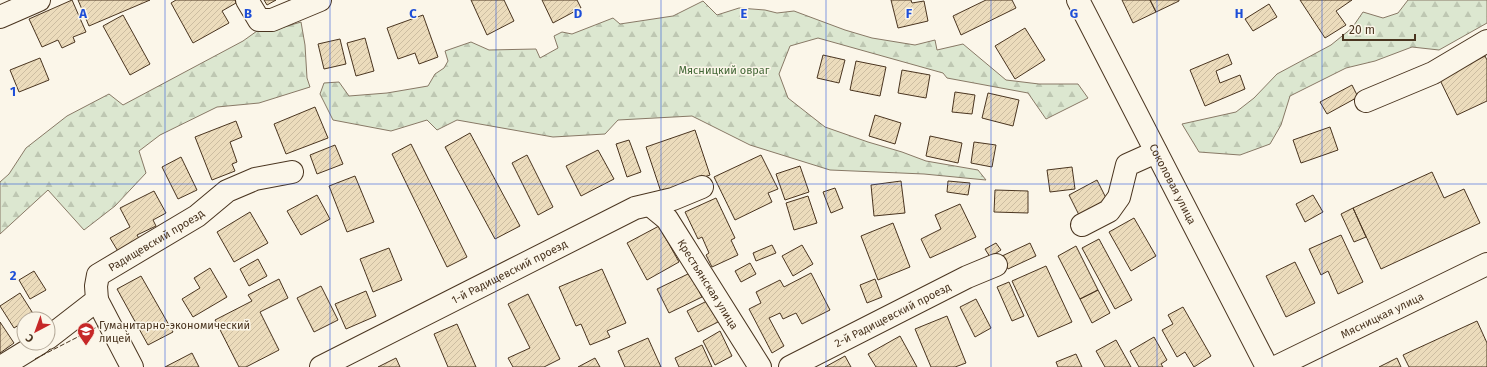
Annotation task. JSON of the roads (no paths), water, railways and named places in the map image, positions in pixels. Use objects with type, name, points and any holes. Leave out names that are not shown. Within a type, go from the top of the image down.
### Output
[{"type":"street","points":[[0,17],[39,0]]},
{"type":"street","points":[[247,0],[259,20],[272,20],[320,0]]},
{"type":"street","name":"Соколовая улица","points":[[1078,0],[1267,367]]},
{"type":"street","points":[[1366,101],[1433,73],[1487,41]]},
{"type":"street","points":[[1082,226],[1109,211],[1119,197],[1127,165],[1156,152]]},
{"type":"street","name":"Радищевский проезд","points":[[97,300],[96,286],[98,275],[197,216],[227,191],[255,179],[292,172]]},
{"type":"street","name":"1-й Радищевский проезд","points":[[321,367],[635,208],[673,199],[702,187]]},
{"type":"street","name":"Крестьянская улица","points":[[650,205],[667,219],[760,367]]},
{"type":"street","name":"Мясницкая улица","points":[[1276,367],[1487,264]]},
{"type":"street","name":"2-й Радищевский проезд","points":[[790,367],[967,277],[996,265]]},
{"type":"street","points":[[56,332],[97,300],[132,367]]},
{"type":"street","points":[[1,367],[27,351]]},
{"type":"place","name":"Гуманитарно-экономический лицей","points":[[86,346]]},
{"type":"park label","name":"Мясницкий овраг","points":[[724,70]]}]
